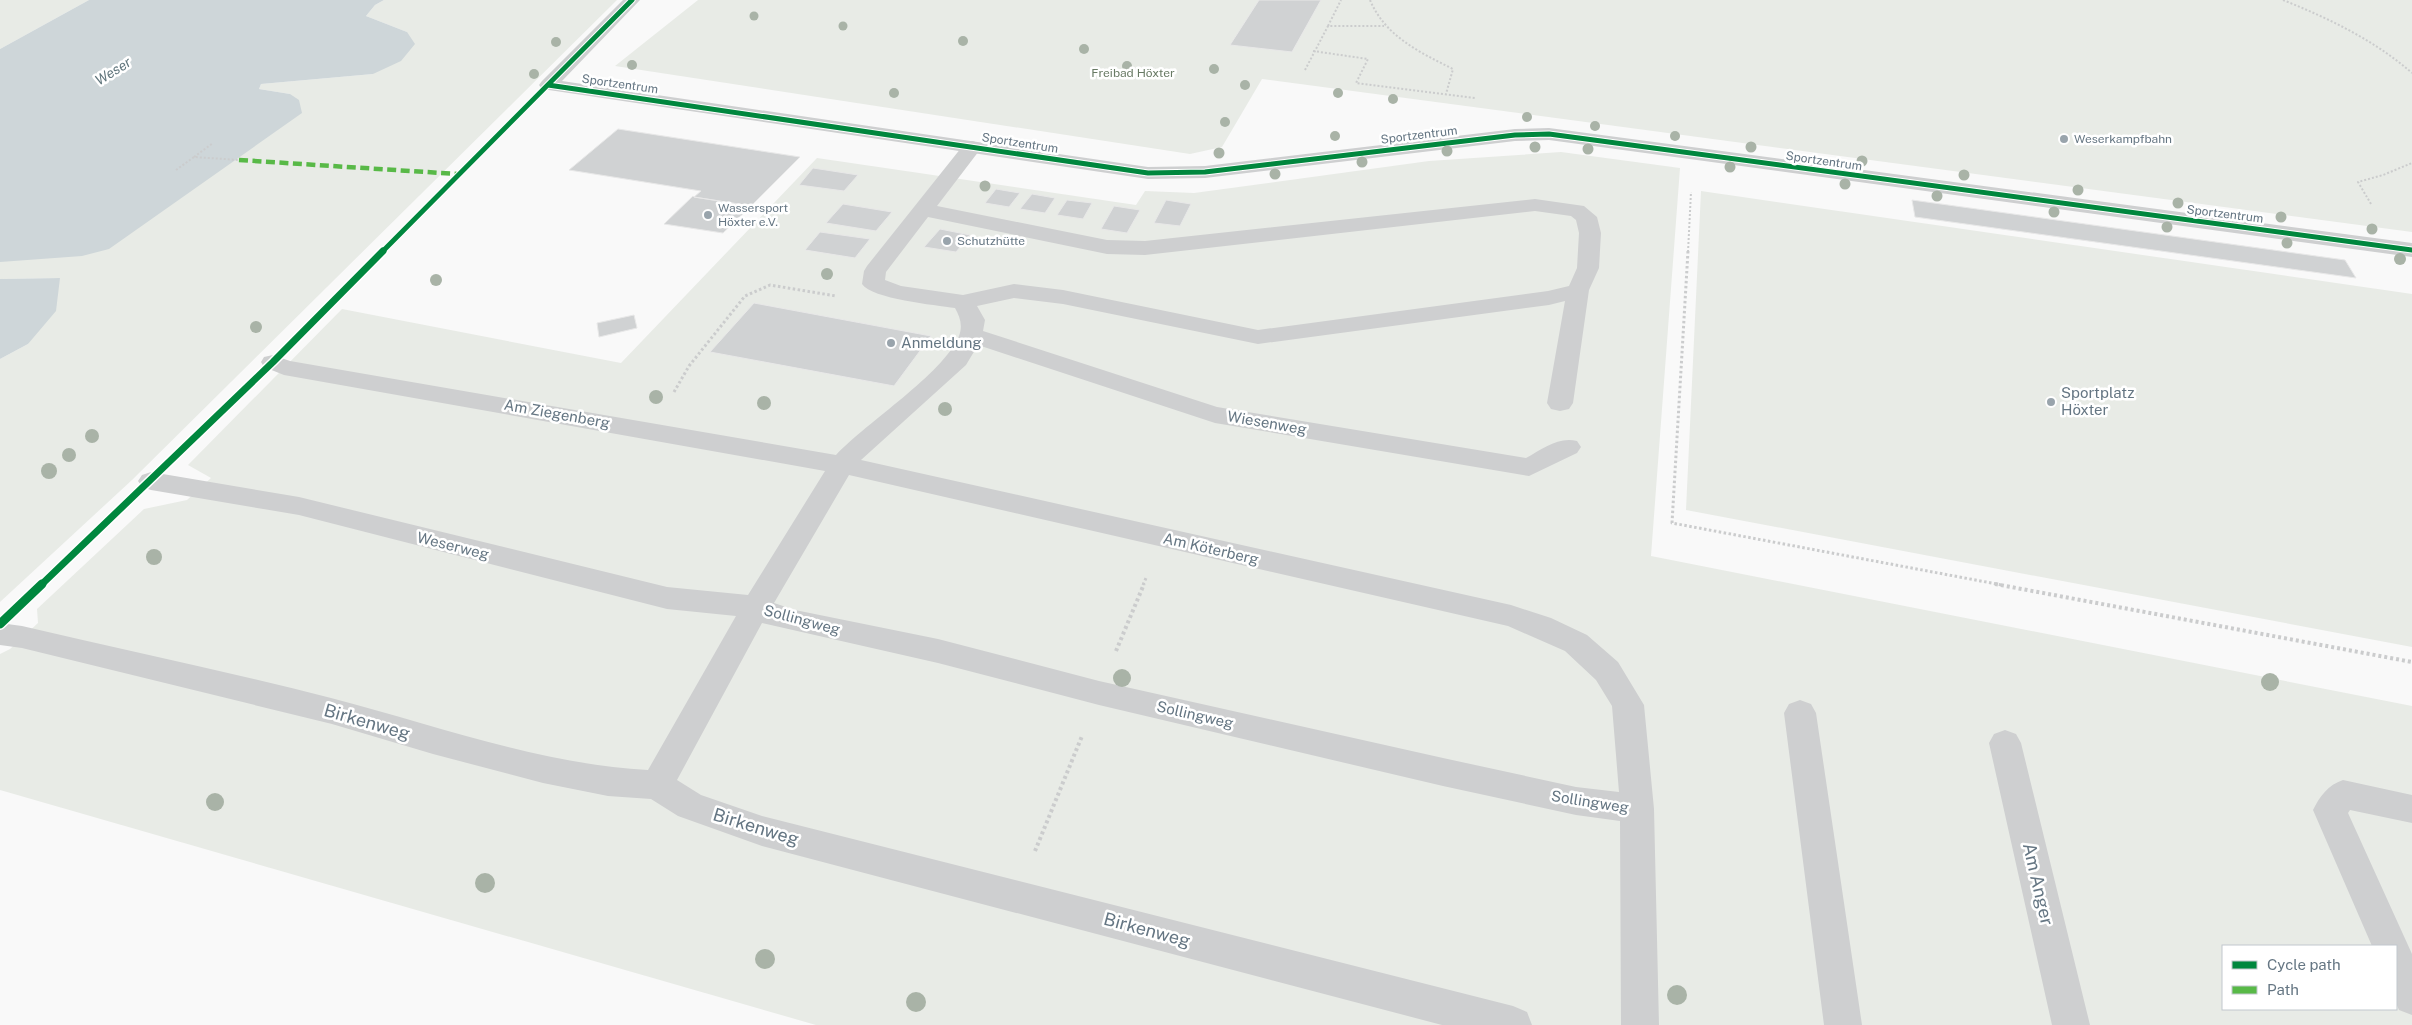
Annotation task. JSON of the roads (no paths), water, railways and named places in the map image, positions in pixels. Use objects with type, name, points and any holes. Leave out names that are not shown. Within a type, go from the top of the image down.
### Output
[{"type":"street","name":"Sportzentrum","points":[[632,0],[548,85],[1148,173],[1205,172],[1515,135],[1549,134],[2412,250]]},
{"type":"street","points":[[972,147],[875,271],[873,284],[898,292],[963,302],[1014,291],[1063,297],[1258,337],[1549,298],[1578,290]]},
{"type":"street","points":[[924,209],[944,215],[1107,247],[1145,248],[1535,205],[1577,210],[1586,217],[1590,233],[1588,268],[1578,290],[1560,404]]},
{"type":"street","points":[[657,785],[756,607],[842,465],[863,442],[930,386],[957,360],[971,335],[973,320],[963,302]]},
{"type":"street","name":"Wiesenweg","points":[[971,335],[1024,350],[1173,403],[1215,415],[1528,467],[1568,447]]},
{"type":"street","name":"Am Ziegenberg","points":[[273,362],[294,368],[842,465]]},
{"type":"street","name":"Am Köterberg","points":[[842,465],[1511,616],[1540,626],[1576,643],[1607,671],[1628,705],[1637,809],[1640,1025]]},
{"type":"street","name":"Weserweg","points":[[151,481],[299,506],[667,598],[756,607]]},
{"type":"street","name":"Sollingweg","points":[[756,607],[774,616],[938,651],[1099,693],[1433,770],[1576,801],[1637,809]]},
{"type":"street","name":"Birkenweg","points":[[0,634],[22,637],[332,711],[433,741],[543,769],[608,782],[657,785],[690,806],[762,831],[1513,1025]]},
{"type":"street","points":[[1800,713],[1843,1025]]},
{"type":"street","name":"Am Anger","points":[[2005,743],[2071,1025]]},
{"type":"street","points":[[2390,945],[2330,810],[2343,794],[2412,809]]},
{"type":"street","points":[[2397,962],[2412,997]]},
{"type":"water","name":"Weser","points":[[89,0],[384,0],[375,5],[366,16],[407,32],[415,44],[401,61],[373,74],[261,84],[259,89],[290,94],[299,100],[302,113],[109,249],[82,256],[0,262],[0,49]]},
{"type":"water","points":[[60,278],[56,311],[28,344],[0,359],[0,279]]},
{"type":"place","name":"Weserkampfbahn","points":[[2064,139]]},
{"type":"place","name":"Wassersport Höxter e.V.","points":[[708,215]]},
{"type":"place","name":"Schutzhütte","points":[[947,241]]},
{"type":"place","name":"Anmeldung","points":[[891,343]]},
{"type":"place","name":"Sportplatz Höxter","points":[[2051,402]]},
{"type":"park label","name":"Freibad Höxter","points":[[1133,73]]}]
